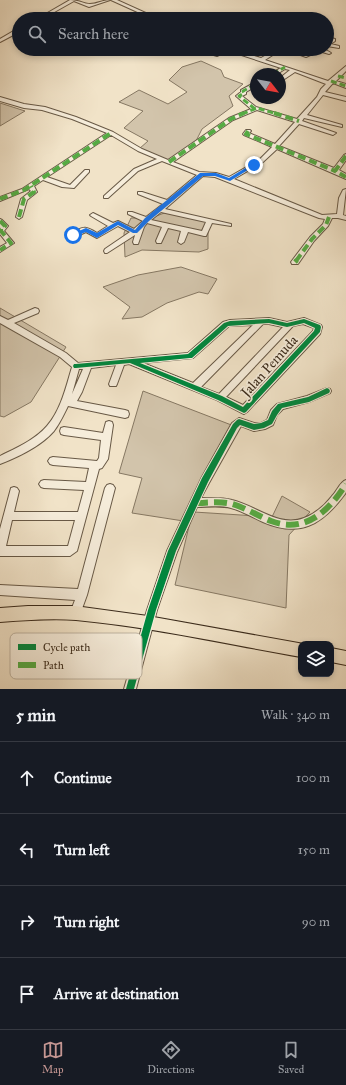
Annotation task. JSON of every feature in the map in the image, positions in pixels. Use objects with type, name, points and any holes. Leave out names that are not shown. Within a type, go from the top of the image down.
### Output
[{"type":"main road","points":[[0,615],[28,613],[75,613],[148,623],[298,649]]},
{"type":"main road","points":[[334,656],[346,658]]},
{"type":"street","points":[[52,12],[74,0],[89,6],[108,0]]},
{"type":"street","points":[[113,0],[141,12]]},
{"type":"street","points":[[0,41],[12,34]]},
{"type":"street","points":[[210,58],[215,56]]},
{"type":"street","points":[[250,56],[346,86]]},
{"type":"street","points":[[256,56],[262,59]]},
{"type":"street","points":[[262,59],[267,56]]},
{"type":"street","points":[[230,179],[261,161],[320,98],[323,90],[330,82],[346,68]]},
{"type":"street","points":[[286,76],[294,70]]},
{"type":"street","points":[[338,76],[346,78]]},
{"type":"street","points":[[250,87],[242,91],[244,93],[239,96],[255,109]]},
{"type":"street","points":[[322,93],[346,99]]},
{"type":"street","points":[[0,99],[24,106],[43,108],[74,118],[111,133],[140,150],[161,159],[202,174],[216,175],[230,179],[321,217],[343,217],[340,203],[345,191]]},
{"type":"street","points":[[169,162],[231,119],[255,109],[261,108],[274,114],[333,133]]},
{"type":"street","points":[[303,116],[340,126]]},
{"type":"street","points":[[248,131],[246,134],[346,177]]},
{"type":"street","points":[[0,199],[18,193],[31,186],[111,133]]},
{"type":"street","points":[[335,171],[346,156]]},
{"type":"street","points":[[106,197],[136,170],[161,159]]},
{"type":"street","points":[[43,178],[64,186],[72,187],[87,171]]},
{"type":"street","points":[[106,251],[135,232],[202,174]]},
{"type":"street","points":[[19,217],[24,199],[34,192],[31,186]]},
{"type":"street","points":[[140,193],[168,203]]},
{"type":"street","points":[[160,210],[229,225]]},
{"type":"street","points":[[130,213],[145,223],[204,234],[210,221]]},
{"type":"street","points":[[93,215],[112,226]]},
{"type":"street","points":[[295,262],[312,239],[326,224],[329,217]]},
{"type":"street","points":[[0,221],[5,226],[0,231],[11,243],[0,250]]},
{"type":"street","points":[[73,235],[86,230],[97,236],[118,223],[135,232]]},
{"type":"street","points":[[136,242],[145,223]]},
{"type":"street","points":[[159,241],[166,226]]},
{"type":"street","points":[[180,242],[185,230]]},
{"type":"street","points":[[8,323],[35,312]]},
{"type":"street","points":[[0,319],[63,354],[76,366],[68,402]]},
{"type":"street","points":[[194,388],[262,321]]},
{"type":"street","name":"Jalan Pemuda","points":[[76,366],[166,357],[190,356],[226,324],[262,321],[291,324],[304,321],[316,325],[318,329],[245,410],[220,398],[130,361]]},
{"type":"street","points":[[220,398],[291,324]]},
{"type":"street","points":[[113,384],[121,362]]},
{"type":"street","points":[[0,460],[20,450],[48,431],[68,402],[78,392],[88,366]]},
{"type":"street","points":[[142,645],[172,551],[219,452],[237,424],[239,422],[254,428],[262,426],[270,422],[274,413],[280,406],[309,399],[327,391]]},
{"type":"street","points":[[68,402],[124,414]]},
{"type":"street","points":[[14,491],[0,551],[70,551],[73,548],[95,466],[98,465],[103,459],[109,425]]},
{"type":"street","points":[[64,431],[106,437]]},
{"type":"street","points":[[53,461],[95,466]]},
{"type":"street","points":[[44,484],[89,486]]},
{"type":"street","points":[[195,503],[224,503],[233,505],[272,521],[286,525],[294,525],[310,520],[331,505],[346,484]]},
{"type":"street","points":[[75,613],[82,595],[110,488]]},
{"type":"street","points":[[9,516],[81,516]]},
{"type":"street","points":[[0,590],[82,595]]},
{"type":"street","points":[[130,689],[133,679]]},
{"type":"shaded area","points":[[201,61],[221,70],[224,77],[243,84],[229,96],[233,106],[202,129],[193,147],[171,162],[139,149],[148,141],[124,128],[143,111],[119,102],[139,90],[168,104],[187,92],[169,80],[182,67]]},
{"type":"shaded area","points":[[0,103],[25,111],[0,126]]},
{"type":"shaded area","points":[[167,212],[208,222],[208,249],[199,252],[142,250],[125,257],[124,233],[131,218],[151,218]]},
{"type":"shaded area","points":[[181,267],[217,279],[208,294],[199,292],[167,303],[142,317],[122,319],[130,307],[103,287],[138,275]]},
{"type":"shaded area","points":[[0,308],[66,347],[31,402],[4,417],[0,416]]},
{"type":"shaded area","points":[[143,391],[234,426],[194,512],[272,517],[282,496],[310,512],[289,535],[286,608],[175,585],[190,522],[132,513],[142,478],[119,473]]},
{"type":"marked path","points":[[338,76],[346,78]]},
{"type":"marked path","points":[[331,81],[346,86]]},
{"type":"marked path","points":[[250,87],[243,91],[244,93],[239,96],[255,109]]},
{"type":"marked path","points":[[169,162],[231,119],[257,108],[299,121]]},
{"type":"marked path","points":[[248,131],[246,134],[335,171]]},
{"type":"marked path","points":[[0,199],[24,190],[111,133]]},
{"type":"marked path","points":[[346,156],[335,171],[346,177]]},
{"type":"marked path","points":[[19,217],[24,199],[34,192],[31,186]]},
{"type":"marked path","points":[[295,262],[312,239],[326,225],[329,217]]},
{"type":"marked path","points":[[0,221],[5,226],[1,229],[1,231],[11,243],[0,250]]},
{"type":"marked path","points":[[195,503],[218,502],[232,504],[272,521],[286,525],[295,525],[313,519],[321,513],[336,499],[346,484]]},
{"type":"cycle path","points":[[76,366],[130,361],[220,398],[244,410],[317,332],[318,327],[304,321],[287,325],[269,321],[230,323],[226,324],[190,356],[130,361]]},
{"type":"cycle path","points":[[142,646],[152,610],[172,551],[205,480],[235,426],[239,422],[254,427],[262,426],[270,422],[274,413],[280,406],[309,399],[327,391]]},
{"type":"cycle path","points":[[130,689],[133,679]]},
{"type":"route","points":[[73,235],[80,231],[86,230],[97,236],[118,223],[135,232],[147,220],[202,174],[216,175],[230,179],[254,165]]}]
